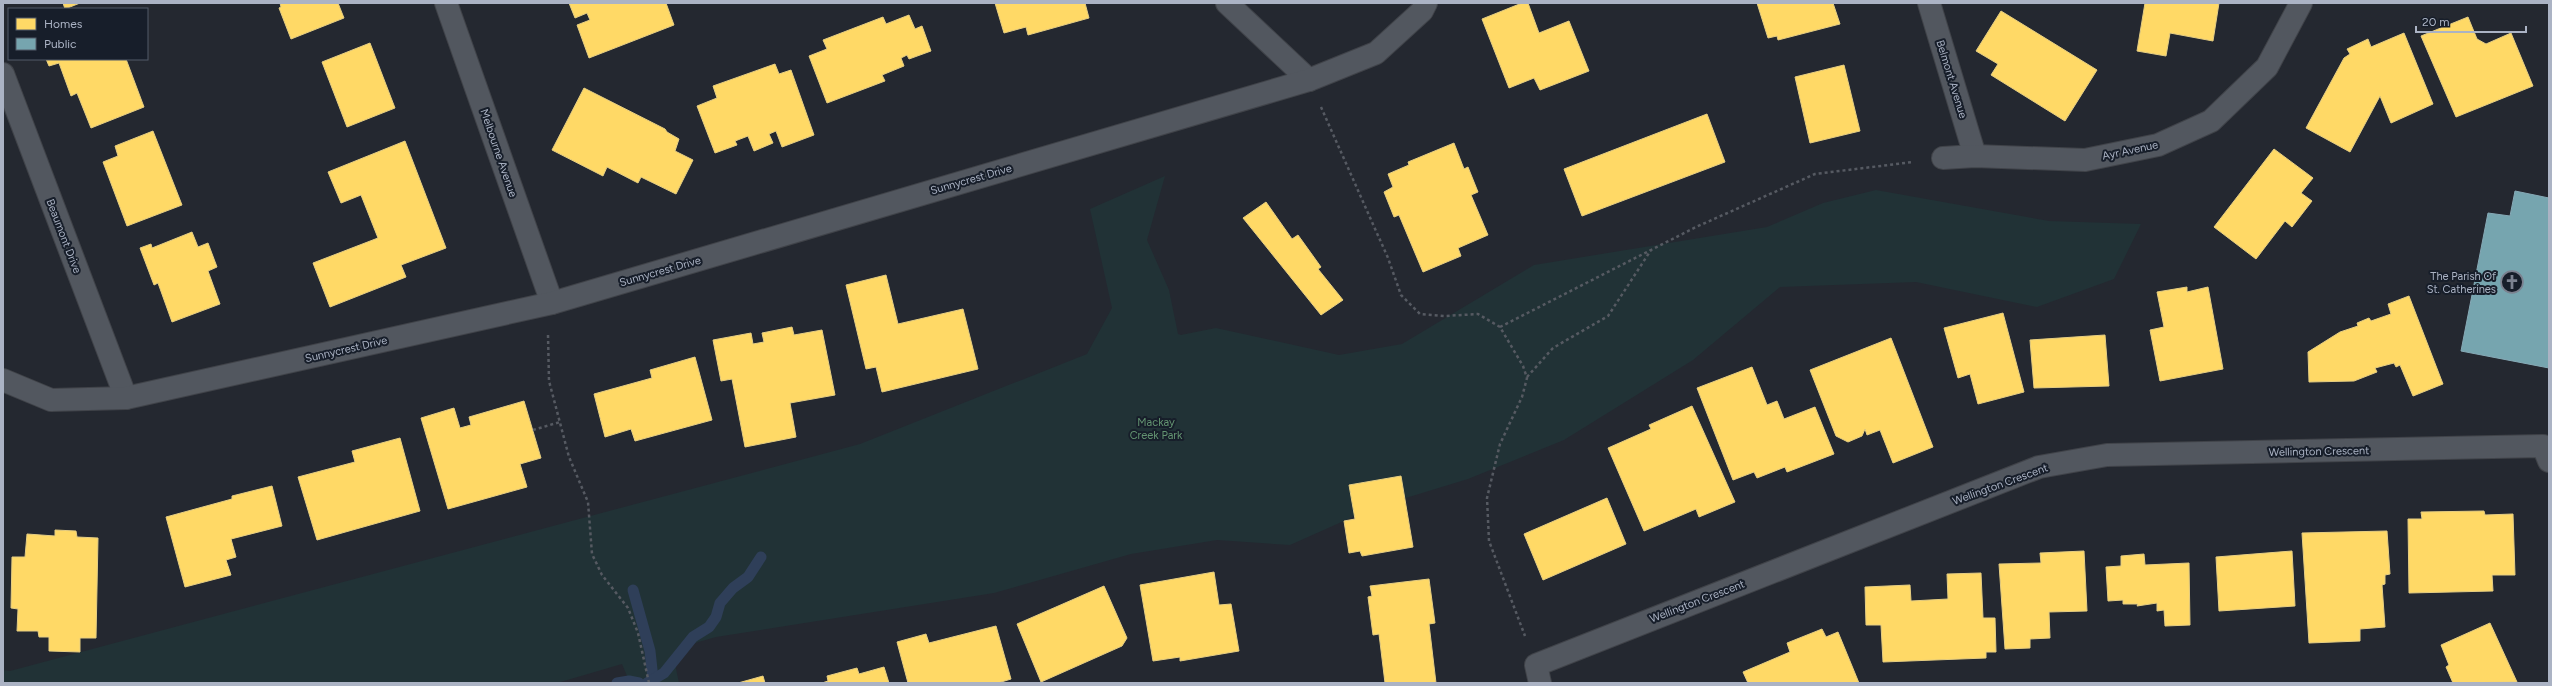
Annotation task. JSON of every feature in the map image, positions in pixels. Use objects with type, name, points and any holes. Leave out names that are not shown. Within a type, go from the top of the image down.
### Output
[{"type":"street","name":"Melbourne Avenue","points":[[446,3],[552,303]]},
{"type":"street","points":[[1227,3],[1309,80]]},
{"type":"street","name":"Sunnycrest Drive","points":[[3,380],[51,400],[126,398],[552,303],[1309,80],[1376,54],[1422,11],[1426,3]]},
{"type":"street","name":"Belmont Avenue","points":[[1929,3],[1975,156]]},
{"type":"street","name":"Ayr Avenue","points":[[1943,158],[1975,156],[2085,160],[2158,145],[2211,121],[2267,67],[2301,3]]},
{"type":"street","name":"Beaumont Drive","points":[[3,74],[126,398]]},
{"type":"street","name":"Wellington Crescent","points":[[1538,674],[2039,467],[2107,455],[2543,446],[2549,461]]},
{"type":"path","points":[[1309,80],[1388,258],[1401,295],[1420,314],[1445,316],[1478,314],[1500,327],[1523,366],[1527,378]]},
{"type":"path","points":[[1500,327],[1696,227],[1815,174],[1943,158]]},
{"type":"path","points":[[1538,674],[1489,541],[1486,525],[1486,498],[1500,444],[1522,397],[1527,378],[1553,348],[1608,316],[1651,250]]},
{"type":"path","points":[[552,303],[547,345],[549,381],[569,457],[588,502],[592,554],[602,575],[628,608],[638,633],[649,683]]},
{"type":"path","points":[[533,430],[560,422]]},
{"type":"green space","name":"Mackay Creek Park","points":[[1165,176],[1147,240],[1169,290],[1178,334],[1181,335],[1216,328],[1339,355],[1402,344],[1534,265],[1767,227],[1823,203],[1876,190],[2049,221],[2141,224],[2114,279],[2037,307],[1916,282],[1780,287],[1693,360],[1564,440],[1468,479],[1373,508],[1290,545],[1217,540],[1131,554],[994,593],[716,637],[677,648],[674,659],[679,683],[630,683],[622,664],[557,683],[3,683],[3,670],[10,671],[860,444],[1087,354],[1112,308],[1090,209]]},
{"type":"building: Homes","points":[[63,3],[80,3],[68,8],[65,8]]},
{"type":"building: Homes","points":[[280,3],[338,3],[344,18],[291,39],[279,8],[281,7]]},
{"type":"building: Homes","points":[[569,3],[666,3],[674,25],[589,58],[577,25],[590,20],[587,13],[575,18]]},
{"type":"building: Homes","points":[[995,3],[1085,3],[1089,18],[1028,35],[1026,27],[1004,33]]},
{"type":"building: Homes","points":[[1522,3],[1528,3],[1539,33],[1569,21],[1589,71],[1540,90],[1534,78],[1509,88],[1482,19]]},
{"type":"building: Homes","points":[[1757,3],[1833,3],[1840,24],[1778,40],[1777,36],[1768,38]]},
{"type":"building: Homes","points":[[2145,3],[2219,3],[2213,41],[2170,33],[2166,56],[2137,51]]},
{"type":"building: Homes","points":[[2001,11],[2097,70],[2065,121],[1991,75],[1998,64],[1976,51]]},
{"type":"building: Homes","points":[[909,15],[915,29],[922,26],[931,51],[909,59],[907,55],[901,58],[904,66],[882,75],[885,81],[827,103],[809,56],[827,49],[823,40],[883,17],[886,24]]},
{"type":"building: Homes","points":[[2468,17],[2477,39],[2486,44],[2511,33],[2533,86],[2456,117],[2421,36]]},
{"type":"building: Homes","points":[[2404,33],[2433,104],[2391,123],[2380,96],[2350,152],[2306,128],[2344,58],[2350,54],[2347,49],[2368,39],[2371,47]]},
{"type":"building: Homes","points":[[370,43],[395,108],[347,127],[322,62]]},
{"type":"building: Homes","points":[[46,60],[126,60],[144,107],[91,128],[77,93],[71,96],[59,63],[49,66]]},
{"type":"building: Homes","points":[[775,64],[779,74],[791,70],[814,135],[782,147],[776,131],[769,134],[773,143],[754,151],[748,136],[735,141],[737,145],[715,153],[697,106],[717,98],[713,86]]},
{"type":"building: Homes","points":[[1844,65],[1860,131],[1810,143],[1795,77]]},
{"type":"building: Homes","points":[[584,88],[665,129],[667,132],[679,139],[675,151],[693,160],[676,194],[641,177],[638,183],[607,167],[603,176],[552,150]]},
{"type":"building: Homes","points":[[1707,114],[1725,162],[1582,216],[1564,169]]},
{"type":"building: Homes","points":[[153,131],[182,205],[127,226],[103,162],[118,156],[115,146]]},
{"type":"building: Homes","points":[[405,141],[446,248],[401,265],[406,277],[330,307],[313,263],[378,238],[361,195],[341,203],[328,172]]},
{"type":"building: Homes","points":[[1454,143],[1464,169],[1468,167],[1478,192],[1471,195],[1488,235],[1458,248],[1461,256],[1423,272],[1399,215],[1394,217],[1384,192],[1393,187],[1388,174],[1409,165],[1408,162]]},
{"type":"building: Homes","points":[[2274,149],[2313,178],[2301,193],[2312,201],[2292,227],[2285,221],[2256,259],[2214,227]]},
{"type":"building: Homes","points":[[1266,202],[1292,239],[1298,235],[1321,267],[1318,269],[1343,300],[1321,315],[1243,218]]},
{"type":"building: Homes","points":[[192,232],[198,247],[208,243],[217,267],[208,271],[220,304],[172,322],[158,283],[154,285],[140,248],[151,244],[152,248]]},
{"type":"building: Homes","points":[[886,275],[898,324],[963,309],[978,369],[882,392],[876,367],[866,369],[846,285]]},
{"type":"building: Homes","points":[[2187,287],[2187,292],[2208,287],[2223,369],[2160,381],[2150,330],[2164,327],[2157,292]]},
{"type":"building: Homes","points":[[2409,296],[2443,384],[2413,396],[2400,365],[2396,367],[2394,363],[2375,368],[2377,372],[2354,381],[2309,382],[2308,352],[2340,332],[2358,326],[2357,323],[2369,318],[2371,321],[2391,314],[2388,304]]},
{"type":"building: Homes","points":[[2003,313],[2024,392],[1978,404],[1970,374],[1958,378],[1944,328]]},
{"type":"building: Homes","points":[[792,327],[794,335],[822,330],[835,395],[790,403],[796,437],[745,447],[732,379],[721,381],[713,340],[751,333],[753,344],[764,342],[762,333]]},
{"type":"building: Homes","points":[[2105,335],[2109,386],[2034,388],[2030,340]]},
{"type":"building: Homes","points":[[1891,338],[1933,447],[1893,463],[1880,430],[1867,435],[1865,429],[1862,436],[1848,442],[1836,436],[1810,370]]},
{"type":"building: Homes","points":[[695,357],[712,420],[635,441],[631,429],[605,437],[594,394],[652,378],[650,370]]},
{"type":"building: Homes","points":[[1752,367],[1767,405],[1777,401],[1784,419],[1815,407],[1834,454],[1787,472],[1785,467],[1757,478],[1754,472],[1733,480],[1697,388]]},
{"type":"building: Homes","points":[[524,401],[541,458],[520,464],[527,487],[448,509],[421,418],[454,408],[460,428],[471,425],[469,417]]},
{"type":"building: Homes","points":[[1692,406],[1735,502],[1699,517],[1696,509],[1644,531],[1608,448],[1651,429],[1649,425]]},
{"type":"building: Homes","points":[[400,438],[420,511],[317,540],[298,477],[355,462],[352,451]]},
{"type":"building: Homes","points":[[1401,476],[1413,547],[1362,556],[1360,551],[1349,553],[1344,521],[1355,519],[1349,485]]},
{"type":"building: Homes","points":[[272,486],[282,526],[231,539],[236,557],[226,560],[231,575],[185,587],[166,517],[232,499],[232,496]]},
{"type":"building: Homes","points":[[1607,498],[1626,544],[1543,580],[1524,534]]},
{"type":"building: Homes","points":[[2484,511],[2485,515],[2513,514],[2515,575],[2492,575],[2493,591],[2409,593],[2408,519],[2422,519],[2421,512]]},
{"type":"building: Homes","points":[[55,530],[76,531],[77,537],[98,538],[96,638],[80,638],[80,652],[49,651],[49,637],[39,637],[38,631],[17,631],[18,609],[11,608],[12,557],[25,557],[27,534],[55,536]]},
{"type":"building: Homes","points":[[2387,531],[2390,574],[2385,575],[2385,584],[2382,585],[2385,627],[2360,629],[2360,641],[2309,643],[2302,533]]},
{"type":"building: Homes","points":[[2084,551],[2087,611],[2049,612],[2050,638],[2030,639],[2030,648],[2005,649],[1999,564],[2041,563],[2040,553]]},
{"type":"building: Homes","points":[[2292,551],[2295,606],[2219,611],[2216,557]]},
{"type":"building: Homes","points":[[2144,554],[2145,565],[2189,563],[2190,625],[2165,626],[2164,610],[2157,611],[2157,603],[2137,606],[2138,604],[2123,604],[2123,600],[2108,601],[2106,567],[2121,566],[2121,556]]},
{"type":"building: Homes","points":[[1214,572],[1219,605],[1231,604],[1239,651],[1180,661],[1180,657],[1153,661],[1140,585]]},
{"type":"building: Homes","points":[[1981,573],[1983,618],[1995,618],[1996,652],[1986,652],[1986,658],[1883,662],[1881,625],[1866,625],[1865,587],[1910,585],[1911,601],[1948,599],[1947,574]]},
{"type":"building: Homes","points":[[1429,579],[1435,623],[1429,624],[1436,683],[1385,683],[1379,634],[1373,635],[1368,597],[1372,596],[1370,586]]},
{"type":"building: Homes","points":[[1104,586],[1127,638],[1122,646],[1041,682],[1017,624]]},
{"type":"building: Homes","points":[[2490,623],[2517,682],[2453,683],[2446,667],[2449,665],[2441,645]]},
{"type":"building: Homes","points":[[996,626],[1011,679],[998,683],[908,683],[897,642],[926,634],[929,643]]},
{"type":"building: Homes","points":[[1822,629],[1826,637],[1838,632],[1859,683],[1748,683],[1743,672],[1790,652],[1787,643]]},
{"type":"building: Homes","points":[[884,667],[889,683],[822,683],[828,681],[827,676],[857,668],[859,674]]},
{"type":"building: Homes","points":[[763,676],[765,683],[738,683]]},
{"type":"building: Public","name":"The Parish Of St. Catherines","points":[[2515,191],[2549,198],[2549,368],[2461,351],[2488,213],[2510,216]]},
{"type":"waterway","points":[[647,683],[664,673],[693,637],[709,627],[716,617],[720,603],[733,588],[748,577],[761,557]]},
{"type":"waterway","points":[[633,590],[650,651],[653,679]]},
{"type":"waterway","points":[[617,683],[629,681],[639,683]]},
{"type":"place","name":"The Parish Of St. Catherines","points":[[2512,282]]}]
